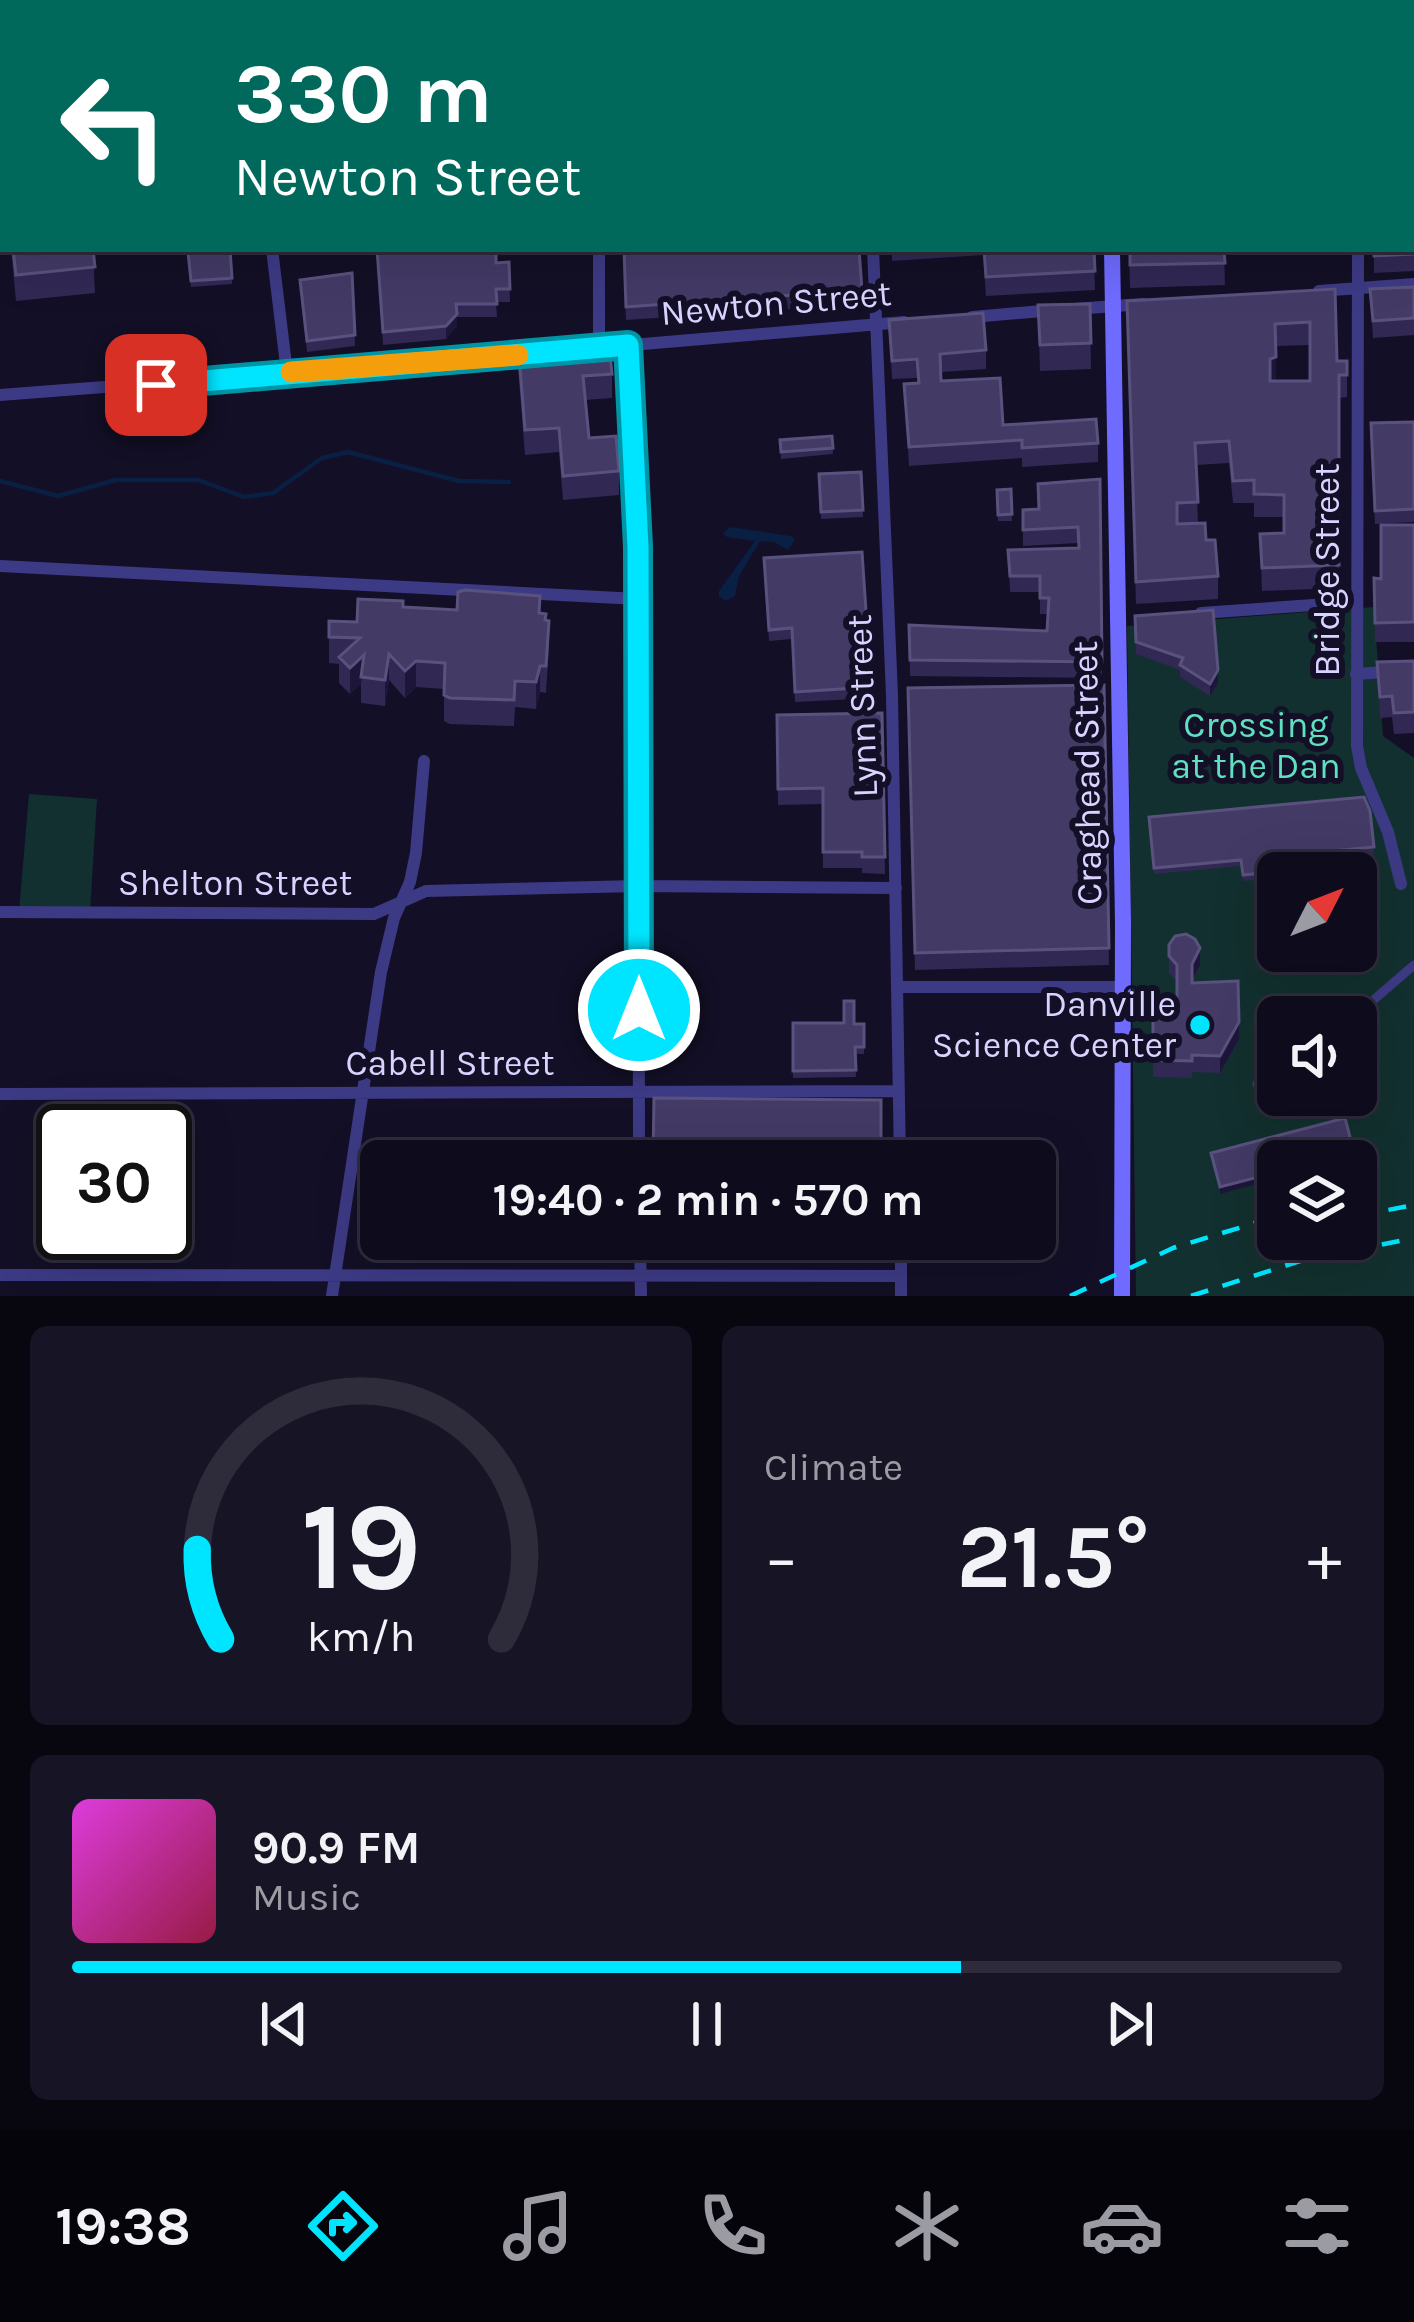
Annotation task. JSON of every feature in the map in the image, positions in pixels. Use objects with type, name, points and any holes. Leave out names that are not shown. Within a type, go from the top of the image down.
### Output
[{"type":"main road","name":"Craghead Street","points":[[1112,252],[1123,1296]]},
{"type":"street","points":[[272,252],[287,373]]},
{"type":"street","points":[[599,252],[599,348]]},
{"type":"street","name":"Lynn Street","points":[[873,252],[892,695],[900,1140]]},
{"type":"street","name":"Bridge Street","points":[[1358,252],[1358,757],[1388,832],[1401,884]]},
{"type":"street","points":[[1292,293],[1414,284]]},
{"type":"street","name":"Newton Street","points":[[946,319],[1157,303]]},
{"type":"street","name":"Newton Street","points":[[581,350],[923,320]]},
{"type":"street","points":[[628,345],[638,599],[640,1140]]},
{"type":"street","points":[[0,394],[545,352]]},
{"type":"street","points":[[0,566],[638,599]]},
{"type":"street","points":[[1179,614],[1356,602]]},
{"type":"street","points":[[1117,620],[1138,618]]},
{"type":"street","points":[[1356,674],[1414,670]]},
{"type":"street","points":[[1096,689],[1118,688]]},
{"type":"street","points":[[892,695],[915,694]]},
{"type":"street","points":[[332,1296],[381,972],[416,853],[424,761]]},
{"type":"street","name":"Shelton Street","points":[[0,912],[374,914],[426,891],[638,886],[896,888]]},
{"type":"street","points":[[1377,997],[1414,964]]},
{"type":"street","points":[[898,987],[1123,987]]},
{"type":"street","name":"Cabell Street","points":[[0,1094],[899,1091]]},
{"type":"street","points":[[641,1260],[641,1296]]},
{"type":"street","points":[[901,1260],[902,1296]]},
{"type":"street","points":[[0,1275],[901,1276]]},
{"type":"green space","name":"Crossing at the Dan","points":[[1374,607],[1383,736],[1414,758],[1414,1296],[1136,1296],[1127,626]]},
{"type":"green space","points":[[29,794],[97,799],[90,912],[19,912]]},
{"type":"water","points":[[730,527],[795,540],[788,550],[760,541],[739,576],[735,596],[726,601],[719,591],[755,541],[727,537],[723,533]]},
{"type":"building","points":[[13,252],[93,252],[95,267],[16,275]]},
{"type":"building","points":[[188,252],[230,252],[232,278],[191,281]]},
{"type":"building","points":[[377,252],[496,252],[496,263],[509,262],[510,289],[496,289],[497,304],[456,304],[457,314],[446,326],[383,332]]},
{"type":"building","points":[[624,252],[859,252],[862,290],[626,307]]},
{"type":"building","points":[[984,252],[1094,252],[1095,271],[986,277]]},
{"type":"building","points":[[1130,252],[1224,252],[1225,263],[1130,265]]},
{"type":"building","points":[[1374,252],[1414,252],[1414,254],[1374,256]]},
{"type":"building","points":[[352,273],[355,335],[307,341],[300,280]]},
{"type":"building","points":[[1414,287],[1414,318],[1373,321],[1370,289]]},
{"type":"building","points":[[1335,289],[1337,361],[1347,361],[1347,375],[1339,375],[1339,565],[1262,568],[1260,534],[1284,533],[1284,495],[1254,494],[1254,480],[1233,481],[1229,441],[1195,443],[1198,502],[1177,503],[1177,524],[1205,523],[1206,540],[1215,540],[1218,576],[1136,582],[1127,301]],"holes":[[[1310,322],[1310,381],[1270,381],[1270,359],[1276,357],[1275,324]]]},
{"type":"building","points":[[1090,304],[1091,343],[1040,345],[1038,305]]},
{"type":"building","points":[[983,313],[986,350],[940,354],[941,381],[1000,378],[1003,425],[1096,419],[1098,443],[1022,448],[1022,440],[909,447],[904,384],[919,383],[917,359],[892,361],[889,320]]},
{"type":"building","points":[[608,336],[612,374],[583,376],[589,438],[616,436],[619,471],[563,476],[559,428],[525,430],[518,343]]},
{"type":"building","points":[[1414,422],[1414,509],[1375,511],[1371,423]]},
{"type":"building","points":[[832,436],[833,448],[781,452],[780,440]]},
{"type":"building","points":[[861,472],[863,510],[821,512],[819,474]]},
{"type":"building","points":[[1100,479],[1102,662],[910,660],[909,625],[1047,631],[1049,598],[1040,598],[1040,576],[1010,576],[1008,550],[1079,548],[1078,527],[1023,530],[1023,510],[1039,509],[1038,484]]},
{"type":"building","points":[[1011,489],[1012,514],[998,515],[997,490]]},
{"type":"building","points":[[1381,525],[1414,525],[1414,622],[1375,623],[1374,578],[1381,579]]},
{"type":"building","points":[[862,552],[867,626],[852,627],[856,688],[795,692],[792,628],[769,630],[764,558]]},
{"type":"building","points":[[458,592],[540,596],[539,613],[549,621],[546,666],[540,666],[536,682],[515,681],[514,700],[450,698],[444,695],[445,663],[416,661],[405,671],[389,654],[385,680],[361,677],[364,655],[350,668],[339,657],[360,638],[329,637],[329,621],[357,622],[358,599],[457,610]]},
{"type":"building","points":[[1213,610],[1218,670],[1210,684],[1180,665],[1183,658],[1136,642],[1135,616]]},
{"type":"building","points":[[1414,661],[1414,712],[1394,713],[1392,696],[1380,697],[1377,662]]},
{"type":"building","points":[[1104,685],[1109,948],[915,953],[908,688]]},
{"type":"building","points":[[882,713],[885,857],[823,852],[823,788],[778,789],[777,715]]},
{"type":"building","points":[[1364,797],[1374,847],[1257,852],[1257,874],[1243,875],[1241,860],[1154,868],[1149,817]]},
{"type":"building","points":[[1186,934],[1200,948],[1192,964],[1192,983],[1238,981],[1239,1022],[1220,1056],[1153,1060],[1153,1006],[1177,1006],[1177,965],[1169,956],[1169,945],[1175,936]]},
{"type":"building","points":[[844,1001],[854,1001],[854,1024],[864,1024],[864,1047],[855,1047],[856,1070],[793,1071],[793,1023],[844,1023]]},
{"type":"building","points":[[654,1098],[881,1100],[881,1140],[653,1140]]},
{"type":"building","points":[[1345,1118],[1351,1140],[1261,1140]]},
{"type":"building","points":[[1257,1141],[1257,1177],[1220,1187],[1211,1153]]},
{"type":"waterway","points":[[0,481],[58,496],[116,480],[198,480],[244,497],[273,493],[322,458],[348,452],[459,481],[509,482]]},
{"type":"railway","points":[[1377,1212],[1414,1205]]},
{"type":"railway","points":[[1070,1296],[1173,1248],[1257,1222]]},
{"type":"railway","points":[[1191,1296],[1300,1261],[1414,1238]]},
{"type":"slow traffic","points":[[291,372],[518,355]]},
{"type":"place","name":"Danville Science Center","points":[[1200,1025]]},
{"type":"route","points":[[156,385],[628,345],[638,547],[639,1010]]}]
